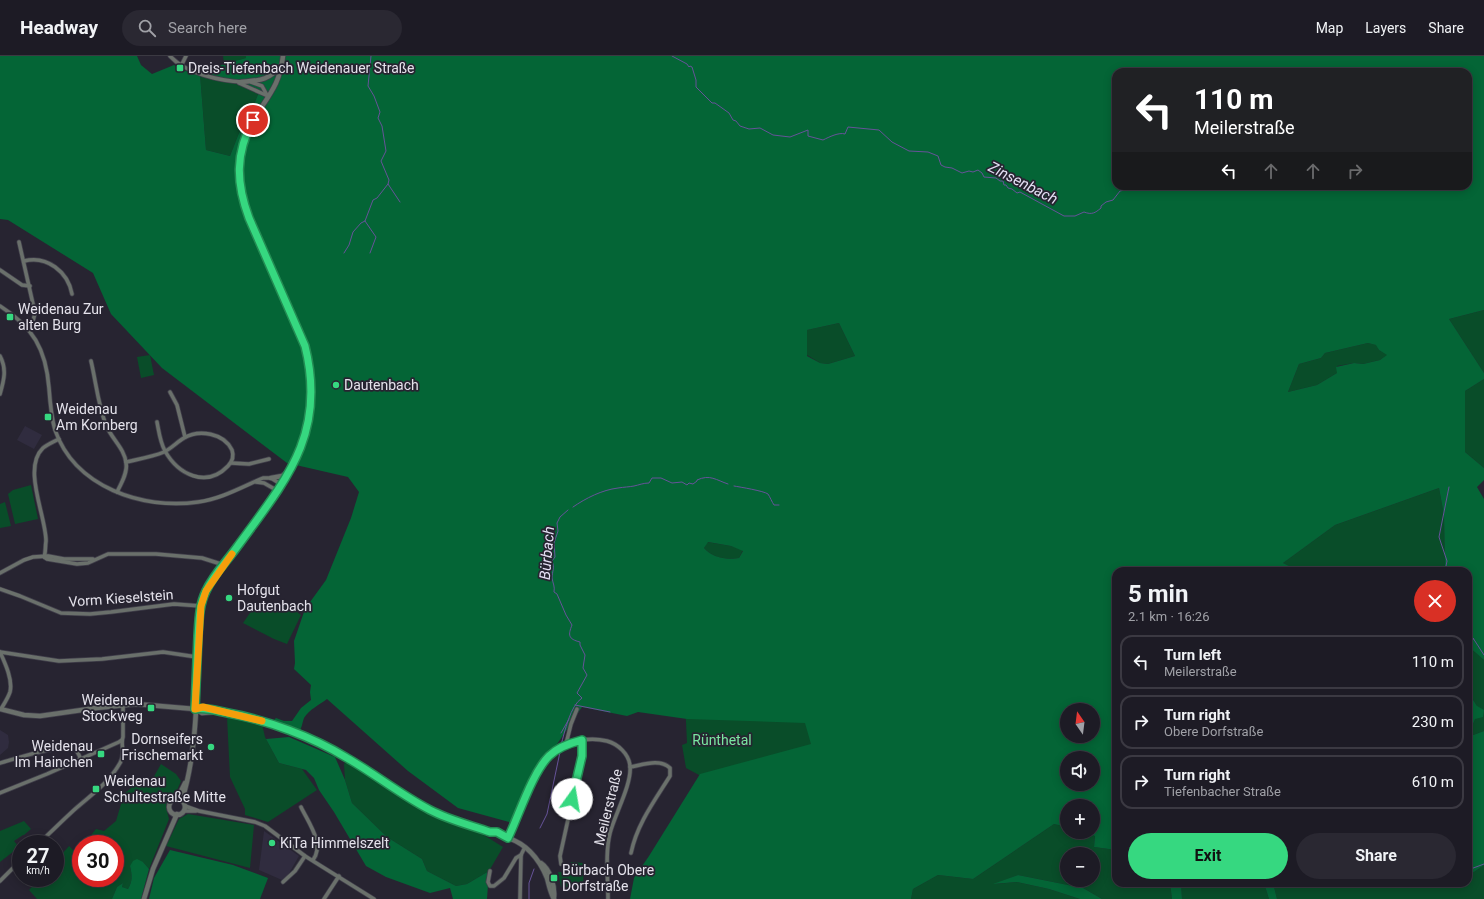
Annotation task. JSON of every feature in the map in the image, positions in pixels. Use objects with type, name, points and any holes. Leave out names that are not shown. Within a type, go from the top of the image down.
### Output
[{"type":"street","points":[[170,56],[182,66],[200,74],[260,85],[265,90],[268,97]]},
{"type":"street","points":[[182,66],[186,56]]},
{"type":"street","points":[[184,808],[180,800],[186,780],[192,747],[201,606],[206,591],[278,491],[290,471],[299,453],[308,424],[310,411],[311,383],[305,346],[249,218],[240,187],[239,168],[244,141],[251,124],[277,82],[283,56]]},
{"type":"street","points":[[239,82],[266,79],[282,65]]},
{"type":"street","points":[[239,82],[268,97]]},
{"type":"street","points":[[19,242],[35,314],[33,321],[27,328]]},
{"type":"street","points":[[24,262],[30,260],[43,261],[57,268],[70,286],[72,294]]},
{"type":"street","points":[[0,270],[22,285],[30,286]]},
{"type":"street","points":[[0,306],[27,328],[36,340],[44,355],[50,410],[59,439],[70,456],[82,470],[95,481],[117,492],[151,502],[183,504],[212,499],[263,478],[282,476],[290,471]]},
{"type":"street","points":[[0,356],[3,361],[5,371],[0,394]]},
{"type":"street","points":[[91,361],[106,425],[123,453],[127,466],[117,492]]},
{"type":"street","points":[[170,392],[177,405],[185,437]]},
{"type":"street","points":[[126,462],[154,456],[165,451],[185,437],[204,433],[212,434],[223,439],[231,448],[233,457],[231,463],[225,469],[213,475],[200,477],[191,476],[182,471],[165,451],[157,422]]},
{"type":"street","points":[[44,557],[46,534],[35,482],[34,463],[42,449],[59,439]]},
{"type":"street","points":[[231,463],[249,464],[269,460]]},
{"type":"street","points":[[271,478],[282,485]]},
{"type":"street","points":[[253,482],[264,483],[278,491]]},
{"type":"street","points":[[0,573],[24,560],[48,556],[77,560],[94,559],[108,554],[156,554],[202,558],[224,565]]},
{"type":"street","name":"Vorm Kieselstein","points":[[0,589],[61,613],[90,614],[174,604],[201,606]]},
{"type":"street","points":[[0,652],[59,661],[102,659],[163,652],[197,657]]},
{"type":"street","points":[[0,652],[7,669],[10,684],[10,692],[0,709],[24,715],[40,716],[136,704],[195,709],[202,713],[217,712],[259,720],[314,741],[347,758],[428,809],[447,818],[503,836],[514,843],[525,847],[533,853],[539,862],[545,866],[551,878],[554,899]]},
{"type":"street","points":[[48,835],[104,785],[120,762],[123,748],[123,705]]},
{"type":"street","points":[[566,744],[571,724],[577,709]]},
{"type":"street","name":"Meilerstraße","points":[[508,838],[538,769],[550,755],[566,744],[582,740],[596,739],[615,744],[623,751],[630,767],[628,782],[613,823],[608,844],[608,899]]},
{"type":"street","points":[[0,793],[81,760],[122,740]]},
{"type":"street","points":[[561,864],[560,856],[582,756],[582,740]]},
{"type":"street","points":[[0,762],[54,748],[73,748],[78,752],[81,760]]},
{"type":"street","points":[[630,767],[655,763],[664,764],[670,768],[671,772],[642,821],[634,839],[631,853]]},
{"type":"street","points":[[175,814],[170,809],[170,804],[172,800],[180,800]]},
{"type":"street","points":[[301,807],[317,844],[316,856],[313,860]]},
{"type":"street","points":[[144,899],[151,875],[175,814],[184,808],[255,822],[265,826],[305,856],[374,899]]},
{"type":"street","points":[[520,899],[521,855],[525,847]]},
{"type":"street","points":[[490,871],[488,882],[490,886],[494,886],[504,878],[516,858],[521,855]]},
{"type":"street","points":[[283,882],[295,871],[305,856]]},
{"type":"street","points":[[0,881],[12,869]]},
{"type":"street","points":[[324,899],[339,876]]},
{"type":"shaded area","points":[[25,426],[42,435],[34,449],[17,440]]},
{"type":"shaded area","points":[[0,730],[8,735],[9,742],[8,748],[0,755]]},
{"type":"shaded area","name":"KiTa Himmelszelt","points":[[264,831],[299,856],[288,875],[282,880],[259,870]]},
{"type":"green space","points":[[0,56],[137,56],[141,65],[152,74],[174,65],[182,70],[193,73],[246,58],[246,56],[1484,56],[1484,310],[1449,319],[1484,373],[1484,379],[1465,391],[1465,452],[1484,468],[1484,480],[1477,487],[1484,499],[1484,660],[1472,650],[1472,567],[1445,567],[1444,515],[1439,488],[1335,525],[1283,563],[1291,567],[1112,567],[1112,849],[1094,847],[1095,839],[1100,839],[1100,799],[1060,799],[1060,825],[1054,824],[973,879],[938,875],[913,889],[911,899],[630,899],[634,878],[700,774],[811,744],[805,723],[687,719],[638,712],[627,716],[582,707],[545,762],[516,824],[458,808],[408,771],[327,699],[306,715],[298,733],[281,727],[273,721],[276,718],[284,721],[292,721],[301,708],[311,700],[311,685],[294,669],[294,641],[305,609],[326,580],[351,518],[359,492],[348,477],[287,463],[162,368],[111,314],[93,273],[8,220],[0,219]],"holes":[[[200,74],[236,82],[259,92],[251,112],[243,123],[230,156],[206,150]],[[839,323],[855,356],[828,364],[820,363],[807,356],[807,330]],[[1368,343],[1376,345],[1379,350],[1387,355],[1380,360],[1363,364],[1354,363],[1336,367],[1337,373],[1317,385],[1288,392],[1299,364],[1321,358],[1325,353]],[[708,542],[731,546],[743,551],[739,558],[720,558],[711,554],[704,548]]]},
{"type":"green space","points":[[223,56],[246,56],[246,58],[224,65]]},
{"type":"green space","points":[[200,74],[236,82],[259,92],[251,112],[243,123],[230,156],[206,150]]},
{"type":"green space","points":[[1484,310],[1484,373],[1449,319]]},
{"type":"green space","points":[[839,323],[855,356],[828,364],[820,363],[807,355],[807,330]]},
{"type":"green space","points":[[1368,343],[1377,345],[1379,350],[1388,355],[1380,360],[1363,364],[1354,363],[1337,366],[1337,373],[1317,385],[1288,392],[1299,364],[1321,358],[1325,353]]},
{"type":"green space","points":[[150,355],[154,375],[141,378],[137,357]]},
{"type":"green space","points":[[1484,379],[1484,468],[1465,452],[1465,391]]},
{"type":"green space","points":[[31,485],[38,519],[15,524],[8,494],[13,490]]},
{"type":"green space","points":[[1439,488],[1444,515],[1445,567],[1291,567],[1283,563],[1335,525]]},
{"type":"green space","points":[[5,502],[11,526],[0,528],[0,504]]},
{"type":"green space","points":[[707,542],[731,546],[743,550],[739,558],[720,558],[711,554],[704,548]]},
{"type":"green space","points":[[284,602],[301,615],[287,644],[243,623],[254,607]]},
{"type":"green space","points":[[1472,650],[1484,660],[1484,731],[1472,736],[1472,727],[1477,706],[1472,698]]},
{"type":"green space","points":[[1472,698],[1477,706],[1484,710],[1483,717],[1475,719],[1472,727]]},
{"type":"green space","name":"Rünthetal","points":[[685,701],[770,708],[852,735],[705,775],[699,775],[686,768],[682,745],[687,743]]},
{"type":"green space","points":[[227,717],[246,719],[262,724],[265,737],[279,763],[302,769],[317,790],[268,822],[245,815],[245,809],[230,777]]},
{"type":"green space","points":[[1484,731],[1484,865],[1472,873],[1472,736]]},
{"type":"green space","points":[[289,737],[335,757],[345,780],[352,803],[387,837],[422,859],[427,871],[456,886],[467,884],[489,871],[487,899],[453,899],[450,888],[430,893],[386,877],[366,866],[319,790],[314,778],[306,770],[279,763],[266,739]]},
{"type":"green space","points":[[347,760],[376,781],[430,815],[479,832],[503,847],[489,871],[467,884],[456,886],[427,871],[422,859],[387,837],[352,803],[345,780],[344,764]]},
{"type":"green space","points":[[161,764],[176,774],[181,781],[175,795],[170,797],[166,804],[169,819],[149,869],[143,862],[130,866],[132,878],[128,889],[122,887],[124,887],[124,835],[91,835],[96,829],[104,831],[116,821],[124,794],[143,778],[152,780]]},
{"type":"green space","points":[[188,814],[254,825],[250,868],[166,846],[179,819]]},
{"type":"green space","points":[[24,821],[31,829],[24,835],[12,835],[12,853],[0,862],[0,831]]},
{"type":"green space","points":[[1054,824],[1060,825],[1060,839],[1095,839],[1094,847],[1060,847],[1060,883],[1018,875],[995,884],[1017,882],[1049,889],[1080,899],[911,899],[913,889],[938,875],[973,879]]},
{"type":"green space","points":[[69,846],[72,849],[72,887],[117,887],[112,899],[37,899],[29,890],[32,887],[64,887],[64,852]]},
{"type":"green space","points":[[1100,848],[1112,849],[1112,887],[1170,887],[1172,899],[1102,899],[1083,888],[1078,887],[1100,887]]},
{"type":"green space","points":[[170,850],[233,865],[268,878],[260,899],[149,899],[154,878]]},
{"type":"green space","points":[[137,859],[143,862],[149,869],[141,899],[112,899],[117,887],[128,889],[132,878],[130,866],[133,861]]},
{"type":"green space","points":[[571,862],[584,863],[583,887],[561,887],[558,872],[571,872]]},
{"type":"green space","points":[[1484,865],[1484,899],[1277,899],[1274,887],[1472,887],[1472,873]]},
{"type":"green space","points":[[1018,875],[1060,883],[1060,887],[1083,888],[1102,899],[1080,899],[1049,889],[1017,882],[993,884]]},
{"type":"green space","points":[[1170,887],[1181,887],[1182,899],[1172,899]]},
{"type":"green space","points":[[1181,887],[1265,887],[1269,899],[1182,899]]},
{"type":"green space","points":[[1265,887],[1274,887],[1277,899],[1269,899]]},
{"type":"waterway","points":[[371,56],[368,86],[374,96],[380,112],[378,118],[382,126],[386,151],[381,161],[389,180],[388,184],[400,202]]},
{"type":"waterway","name":"Zinsenbach","points":[[672,56],[687,64],[689,67],[692,67],[696,80],[696,87],[712,103],[715,103],[729,113],[733,120],[740,126],[749,129],[760,128],[773,135],[790,137],[808,130],[808,136],[823,140],[837,134],[845,134],[848,127],[879,130],[892,142],[909,151],[928,152],[938,156],[941,165],[962,173],[978,170],[984,177],[996,178],[1003,181],[1004,185],[1008,188],[1017,193],[1020,192],[1064,216],[1075,216],[1084,212],[1095,212],[1106,202],[1113,200],[1120,191],[1124,190]]},
{"type":"waterway","points":[[344,253],[349,245],[353,232],[361,223],[365,221],[373,200],[377,198],[388,184]]},
{"type":"waterway","points":[[365,221],[376,237],[370,253]]},
{"type":"waterway","name":"Bürbach","points":[[573,507],[600,493],[612,489],[649,483],[652,478],[661,478],[672,483],[682,482],[687,485],[689,483],[693,484],[702,478],[709,478],[728,484]]},
{"type":"waterway","name":"Bürbach","points":[[734,486],[766,493],[774,505],[779,505]]},
{"type":"waterway","points":[[1446,567],[1447,561],[1439,537],[1449,487]]},
{"type":"waterway","name":"Bürbach","points":[[561,745],[571,713],[582,698],[577,693],[587,675],[583,668],[585,655],[580,642],[571,638],[570,636],[572,625],[557,594],[554,592],[552,578],[552,561],[555,557],[554,543],[558,531],[557,523],[560,517],[568,510]]},
{"type":"waterway","points":[[547,532],[555,538]]},
{"type":"waterway","points":[[1472,639],[1473,640],[1473,638],[1484,655]]},
{"type":"waterway","points":[[575,705],[610,712]]},
{"type":"waterway","name":"Bürbach","points":[[561,733],[569,719]]},
{"type":"waterway","name":"Bürbach","points":[[540,828],[547,814],[560,752]]},
{"type":"waterway","points":[[1472,868],[1484,864]]},
{"type":"waterway","name":"Bürbach","points":[[529,899],[529,883],[534,869]]},
{"type":"slow traffic","points":[[232,554],[206,591],[201,606],[195,709],[203,707],[217,712],[240,715],[262,721]]},
{"type":"place","name":"Dreis-Tiefenbach Weidenauer Straße","points":[[180,68]]},
{"type":"place","name":"Weidenau Zur alten Burg","points":[[10,317]]},
{"type":"place","name":"Dautenbach","points":[[336,385]]},
{"type":"place","name":"Weidenau Am Kornberg","points":[[48,417]]},
{"type":"place","name":"Hofgut Dautenbach","points":[[229,598]]},
{"type":"place","name":"Weidenau Stockweg","points":[[151,708]]},
{"type":"place","name":"Dornseifers Frischemarkt","points":[[211,747]]},
{"type":"place","name":"Weidenau Im Hainchen","points":[[101,754]]},
{"type":"place","name":"Weidenau Schultestraße Mitte","points":[[96,789]]},
{"type":"place","name":"KiTa Himmelszelt","points":[[272,843]]},
{"type":"place","name":"Bürbach Obere Dorfstraße","points":[[554,878]]},
{"type":"route","points":[[253,120],[246,134],[241,152],[239,176],[242,198],[249,218],[305,346],[311,376],[310,411],[308,427],[299,453],[282,485],[212,581],[203,598],[200,612],[195,709],[203,707],[217,712],[249,717],[268,722],[285,729],[339,753],[428,809],[490,832],[497,832],[508,838],[538,769],[550,755],[566,744],[582,740],[582,756],[572,799]]}]
